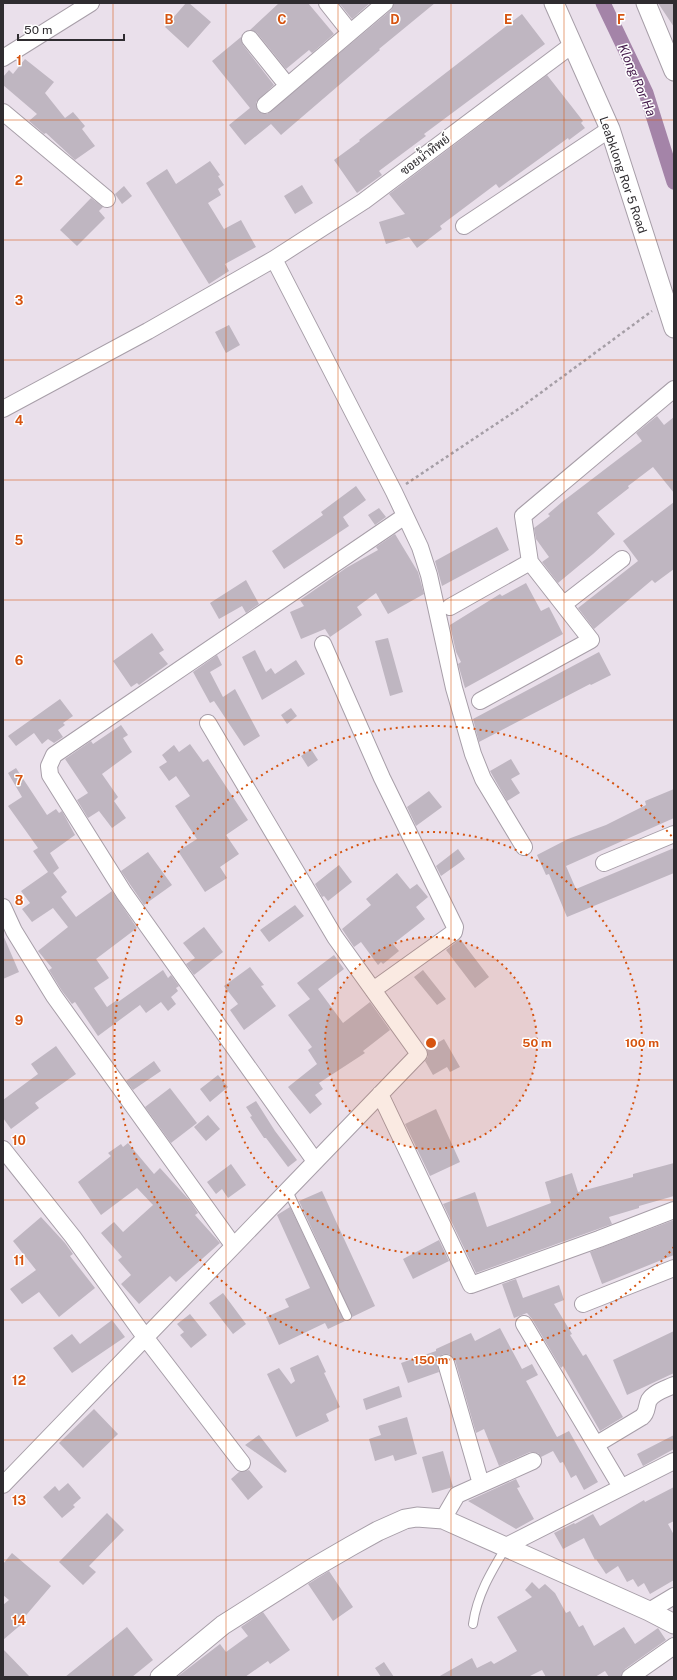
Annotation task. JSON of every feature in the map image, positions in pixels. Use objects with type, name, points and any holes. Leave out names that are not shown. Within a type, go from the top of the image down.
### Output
[{"type":"street","points":[[3,58],[91,3]]},
{"type":"street","points":[[327,3],[350,32]]},
{"type":"street","points":[[265,105],[386,3]]},
{"type":"street","name":"Leabklong Ror 5 Road","points":[[554,3],[610,129],[674,328]]},
{"type":"street","points":[[646,3],[674,71]]},
{"type":"street","points":[[250,39],[287,85]]},
{"type":"street","name":"ซอยน้ำทิพย์","points":[[3,409],[148,331],[274,259],[364,201],[572,44]]},
{"type":"street","points":[[3,112],[107,199]]},
{"type":"street","points":[[464,226],[610,129]]},
{"type":"street","points":[[274,259],[394,492],[420,546],[429,575],[454,688],[473,754],[482,779],[524,848]]},
{"type":"street","points":[[480,701],[591,640],[530,562],[523,516],[674,389]]},
{"type":"street","points":[[315,1161],[124,893],[50,775],[49,766],[54,755],[405,516]]},
{"type":"street","points":[[564,604],[622,559]]},
{"type":"street","points":[[450,607],[530,562]]},
{"type":"street","points":[[323,644],[382,778],[455,927],[454,932],[373,990]]},
{"type":"street","points":[[3,1485],[419,1054],[325,920],[208,723]]},
{"type":"street","points":[[604,863],[674,834]]},
{"type":"street","points":[[3,908],[14,931],[62,1008],[233,1245]]},
{"type":"street","points":[[380,1094],[471,1285],[599,1239],[674,1210]]},
{"type":"street","points":[[3,1149],[73,1237],[145,1337],[242,1463]]},
{"type":"street","points":[[583,1304],[674,1268]]},
{"type":"street","points":[[524,1324],[597,1444],[621,1487]]},
{"type":"street","points":[[446,1363],[481,1484]]},
{"type":"street","points":[[597,1444],[646,1414],[648,1402],[652,1397],[674,1385]]},
{"type":"street","points":[[443,1519],[457,1495],[533,1461]]},
{"type":"street","points":[[506,1546],[674,1461]]},
{"type":"street","points":[[160,1677],[223,1625],[313,1568],[378,1530],[409,1518],[443,1519],[506,1546],[649,1611],[674,1624]]},
{"type":"street","points":[[649,1611],[674,1596]]},
{"type":"street","points":[[630,1677],[674,1646]]},
{"type":"lane","points":[[288,1189],[347,1316]]},
{"type":"lane","points":[[473,1624],[480,1593],[506,1546]]},
{"type":"path","points":[[394,492],[520,408],[665,301]]},
{"type":"building","points":[[186,3],[189,3],[211,22],[188,48],[165,27]]},
{"type":"building","points":[[279,3],[308,3],[334,34],[312,53],[309,50],[286,69],[257,33],[250,30]]},
{"type":"building","points":[[339,3],[370,3],[352,19]]},
{"type":"building","points":[[394,3],[435,3],[379,49],[380,50],[281,135],[271,124],[245,145],[229,125],[250,108],[212,61],[241,37],[243,45],[274,85],[256,102],[258,111],[267,114],[391,10]]},
{"type":"building","points":[[658,3],[674,3],[674,27]]},
{"type":"building","points":[[522,14],[545,44],[424,134],[426,136],[379,171],[382,175],[357,193],[334,160]]},
{"type":"building","points":[[25,59],[54,82],[45,93],[65,118],[73,112],[85,126],[82,129],[95,146],[75,160],[46,133],[44,134],[29,121],[37,114],[3,85],[3,77],[9,70],[13,74]]},
{"type":"building","points":[[547,75],[583,121],[581,123],[585,128],[569,140],[568,138],[499,188],[496,184],[440,226],[442,229],[417,248],[409,237],[386,244],[379,222],[405,214],[389,194]]},
{"type":"building","points":[[210,161],[220,175],[218,176],[224,185],[218,189],[221,195],[208,203],[224,229],[241,220],[256,247],[225,264],[229,271],[209,284],[146,183],[167,169],[176,184]]},
{"type":"building","points":[[302,185],[313,203],[295,214],[284,196]]},
{"type":"building","points":[[124,186],[132,196],[122,204],[115,194]]},
{"type":"building","points":[[91,198],[103,207],[99,211],[105,218],[77,246],[60,230]]},
{"type":"building","points":[[229,325],[240,345],[226,353],[215,332]]},
{"type":"building","points":[[657,416],[664,425],[674,417],[674,493],[653,467],[628,486],[629,488],[597,513],[615,534],[558,583],[542,562],[549,557],[536,539],[534,528],[550,516],[548,514],[562,502],[642,441],[636,433]]},
{"type":"building","points":[[356,486],[366,500],[343,517],[349,526],[284,569],[272,551],[323,515],[321,512]]},
{"type":"building","points":[[674,502],[674,569],[655,583],[652,580],[594,629],[578,608],[638,561],[623,541]]},
{"type":"building","points":[[379,508],[386,517],[375,525],[368,515]]},
{"type":"building","points":[[497,527],[509,550],[442,586],[435,561]]},
{"type":"building","points":[[395,534],[418,572],[424,594],[388,614],[376,593],[357,607],[362,615],[330,637],[325,629],[301,639],[290,612],[304,606],[300,600],[346,568],[378,550],[376,547]]},
{"type":"building","points":[[246,580],[259,604],[246,613],[242,606],[219,619],[210,603]]},
{"type":"building","points":[[526,583],[541,611],[549,607],[563,634],[465,688],[458,664],[461,662],[456,652],[450,625],[500,594],[502,596]]},
{"type":"building","points":[[152,633],[164,650],[159,653],[168,664],[139,685],[137,683],[131,687],[113,661]]},
{"type":"building","points":[[388,638],[403,692],[390,696],[375,641]]},
{"type":"building","points":[[255,650],[266,672],[271,668],[275,674],[296,660],[305,674],[262,700],[242,657]]},
{"type":"building","points":[[599,652],[611,675],[591,685],[590,684],[479,742],[473,719]]},
{"type":"building","points":[[217,655],[222,665],[210,672],[223,697],[235,689],[260,736],[244,746],[214,701],[210,703],[193,672]]},
{"type":"building","points":[[60,699],[73,716],[63,723],[65,725],[58,730],[63,737],[54,743],[48,739],[42,744],[34,733],[16,746],[8,736]]},
{"type":"building","points":[[291,708],[297,716],[287,724],[281,715]]},
{"type":"building","points":[[121,725],[128,735],[123,738],[132,752],[102,774],[118,797],[114,801],[126,818],[112,828],[99,811],[88,818],[77,800],[88,793],[65,759],[91,741],[93,744]]},
{"type":"building","points":[[190,744],[203,762],[208,759],[248,820],[226,835],[239,854],[220,867],[227,878],[205,892],[178,851],[197,839],[175,806],[190,796],[176,776],[169,781],[159,767],[167,762],[162,755],[174,745],[179,752]]},
{"type":"building","points":[[311,749],[318,760],[308,767],[301,756]]},
{"type":"building","points":[[511,759],[520,774],[511,779],[520,793],[507,801],[490,771]]},
{"type":"building","points":[[16,768],[47,815],[56,809],[59,813],[62,811],[75,835],[50,853],[59,868],[53,873],[67,892],[61,897],[76,917],[112,891],[137,928],[96,959],[109,978],[94,988],[107,1007],[117,1000],[118,1002],[163,970],[168,978],[171,975],[179,986],[176,988],[178,991],[171,997],[176,1004],[168,1011],[161,1002],[146,1013],[140,1005],[98,1036],[75,1002],[72,1004],[62,991],[49,970],[52,968],[38,951],[68,927],[53,908],[32,922],[22,909],[30,903],[21,891],[48,872],[33,851],[38,848],[8,806],[22,797],[8,773]]},
{"type":"building","points":[[674,789],[674,818],[566,866],[576,889],[674,848],[674,873],[567,917],[549,874],[546,875],[537,855],[568,839],[606,825],[646,805],[645,801]]},
{"type":"building","points":[[429,791],[442,807],[416,826],[407,807]]},
{"type":"building","points":[[458,849],[465,859],[441,876],[436,866]]},
{"type":"building","points":[[148,852],[172,885],[144,905],[121,871]]},
{"type":"building","points":[[339,865],[352,882],[328,901],[324,896],[322,897],[315,884]]},
{"type":"building","points":[[397,873],[410,889],[417,884],[428,897],[416,907],[425,919],[393,944],[399,951],[383,964],[381,962],[378,965],[361,942],[354,947],[342,929],[371,905],[366,899]]},
{"type":"building","points":[[295,905],[304,916],[269,942],[260,930]]},
{"type":"building","points":[[204,927],[223,952],[194,975],[186,964],[195,958],[183,943]]},
{"type":"building","points":[[3,935],[19,972],[3,979]]},
{"type":"building","points":[[460,939],[489,977],[475,988],[446,950]]},
{"type":"building","points":[[334,955],[344,969],[318,989],[343,1023],[370,1002],[390,1030],[363,1051],[365,1053],[319,1083],[323,1089],[315,1095],[322,1104],[310,1114],[288,1087],[317,1064],[308,1050],[312,1047],[288,1015],[310,999],[297,983]]},
{"type":"building","points":[[250,967],[264,985],[261,986],[276,1006],[244,1030],[230,1010],[238,1004],[224,986]]},
{"type":"building","points":[[423,970],[446,999],[437,1005],[414,977]]},
{"type":"building","points":[[444,1039],[460,1067],[450,1072],[447,1067],[433,1075],[425,1061],[428,1057],[427,1049]]},
{"type":"building","points":[[56,1046],[76,1074],[35,1103],[39,1108],[11,1129],[3,1118],[3,1100],[38,1074],[31,1064]]},
{"type":"building","points":[[154,1061],[161,1071],[133,1090],[126,1081]]},
{"type":"building","points":[[218,1075],[228,1087],[210,1102],[200,1089]]},
{"type":"building","points":[[170,1088],[197,1123],[171,1143],[145,1107]]},
{"type":"building","points":[[256,1101],[275,1131],[297,1160],[288,1167],[266,1138],[264,1138],[250,1117],[252,1116],[246,1107]]},
{"type":"building","points":[[436,1109],[460,1162],[430,1176],[405,1124]]},
{"type":"building","points":[[208,1115],[220,1129],[206,1141],[194,1127]]},
{"type":"building","points":[[128,1143],[154,1174],[160,1168],[191,1202],[198,1213],[195,1215],[220,1243],[176,1282],[170,1276],[139,1304],[121,1284],[131,1275],[118,1260],[122,1257],[101,1233],[114,1222],[123,1232],[153,1205],[137,1188],[101,1215],[78,1182],[111,1156],[108,1153],[121,1144],[123,1147]]},
{"type":"building","points":[[674,1163],[674,1196],[639,1206],[639,1208],[609,1217],[612,1224],[476,1273],[443,1204],[475,1192],[487,1227],[551,1203],[545,1182],[572,1173],[578,1192],[633,1177],[633,1174]]},
{"type":"building","points":[[231,1164],[246,1185],[228,1198],[222,1189],[216,1194],[207,1182]]},
{"type":"building","points":[[322,1191],[375,1306],[352,1317],[299,1201]]},
{"type":"building","points":[[290,1207],[345,1321],[328,1329],[325,1323],[279,1345],[266,1317],[289,1307],[285,1299],[310,1288],[277,1215]]},
{"type":"building","points":[[41,1217],[65,1243],[73,1254],[70,1256],[95,1288],[59,1317],[39,1292],[22,1304],[10,1289],[36,1270],[13,1241]]},
{"type":"building","points":[[674,1220],[674,1255],[602,1284],[590,1252]]},
{"type":"building","points":[[439,1240],[449,1261],[413,1279],[403,1259]]},
{"type":"building","points":[[516,1279],[523,1298],[559,1285],[564,1300],[554,1304],[572,1334],[570,1335],[583,1356],[586,1354],[623,1417],[600,1431],[563,1366],[561,1368],[532,1319],[527,1313],[514,1318],[502,1284]]},
{"type":"building","points":[[223,1293],[246,1324],[233,1334],[209,1303]]},
{"type":"building","points":[[190,1314],[207,1335],[191,1348],[180,1335],[184,1332],[177,1324]]},
{"type":"building","points":[[112,1320],[125,1337],[72,1373],[53,1348],[72,1334],[80,1344]]},
{"type":"building","points":[[500,1328],[522,1369],[532,1364],[538,1375],[526,1381],[557,1437],[569,1431],[598,1482],[584,1490],[576,1475],[571,1478],[563,1462],[560,1463],[553,1451],[541,1457],[538,1453],[530,1452],[499,1466],[484,1429],[476,1433],[455,1360],[449,1354],[443,1354],[437,1360],[439,1372],[408,1383],[401,1363],[436,1351],[436,1349],[471,1333],[475,1341]]},
{"type":"building","points":[[674,1331],[674,1373],[627,1395],[613,1360]]},
{"type":"building","points":[[318,1355],[326,1372],[324,1373],[340,1407],[326,1414],[329,1421],[296,1437],[267,1374],[279,1368],[291,1384],[295,1381],[290,1368]]},
{"type":"building","points":[[399,1386],[402,1397],[366,1410],[363,1399]]},
{"type":"building","points":[[94,1409],[118,1434],[83,1468],[59,1443]]},
{"type":"building","points":[[407,1417],[417,1454],[395,1461],[393,1455],[375,1461],[369,1439],[381,1435],[378,1426]]},
{"type":"building","points":[[259,1435],[287,1471],[285,1473],[245,1445]]},
{"type":"building","points":[[674,1435],[674,1449],[643,1466],[637,1454]]},
{"type":"building","points":[[443,1451],[453,1487],[432,1493],[422,1457]]},
{"type":"building","points":[[249,1470],[263,1487],[248,1500],[231,1479],[239,1472]]},
{"type":"building","points":[[516,1479],[520,1487],[517,1488],[534,1519],[516,1529],[468,1501]]},
{"type":"building","points":[[68,1483],[81,1498],[73,1505],[75,1507],[62,1518],[43,1497],[55,1486],[59,1491]]},
{"type":"building","points":[[674,1487],[674,1521],[668,1524],[674,1535],[674,1580],[650,1594],[644,1583],[638,1587],[633,1579],[627,1582],[618,1566],[606,1574],[596,1559],[595,1560],[584,1538],[563,1549],[554,1533],[593,1514],[600,1526],[644,1500],[645,1502]]},
{"type":"building","points":[[107,1513],[124,1530],[89,1566],[96,1572],[83,1585],[59,1562]]},
{"type":"building","points":[[12,1553],[51,1586],[22,1620],[24,1622],[3,1640],[3,1605],[9,1600],[3,1595],[3,1564]]},
{"type":"building","points":[[329,1571],[353,1607],[333,1621],[308,1584]]},
{"type":"building","points":[[532,1582],[539,1589],[545,1584],[555,1593],[566,1613],[570,1611],[579,1627],[583,1625],[594,1646],[624,1627],[635,1644],[658,1628],[666,1640],[625,1669],[621,1677],[609,1677],[605,1671],[595,1677],[546,1677],[542,1670],[528,1677],[438,1677],[472,1658],[477,1668],[491,1661],[494,1664],[517,1651],[497,1617],[532,1597],[525,1590]]},
{"type":"building","points":[[263,1612],[290,1650],[270,1664],[268,1661],[245,1677],[177,1677],[220,1644],[226,1652],[248,1636],[241,1627]]},
{"type":"building","points":[[127,1627],[153,1660],[132,1677],[65,1677]]},
{"type":"building","points":[[3,1649],[30,1677],[3,1677]]},
{"type":"building","points":[[384,1662],[394,1677],[381,1677],[375,1668]]},
{"type":"waterway","name":"Klong Ror Ha","points":[[603,3],[646,93],[674,182]]}]
